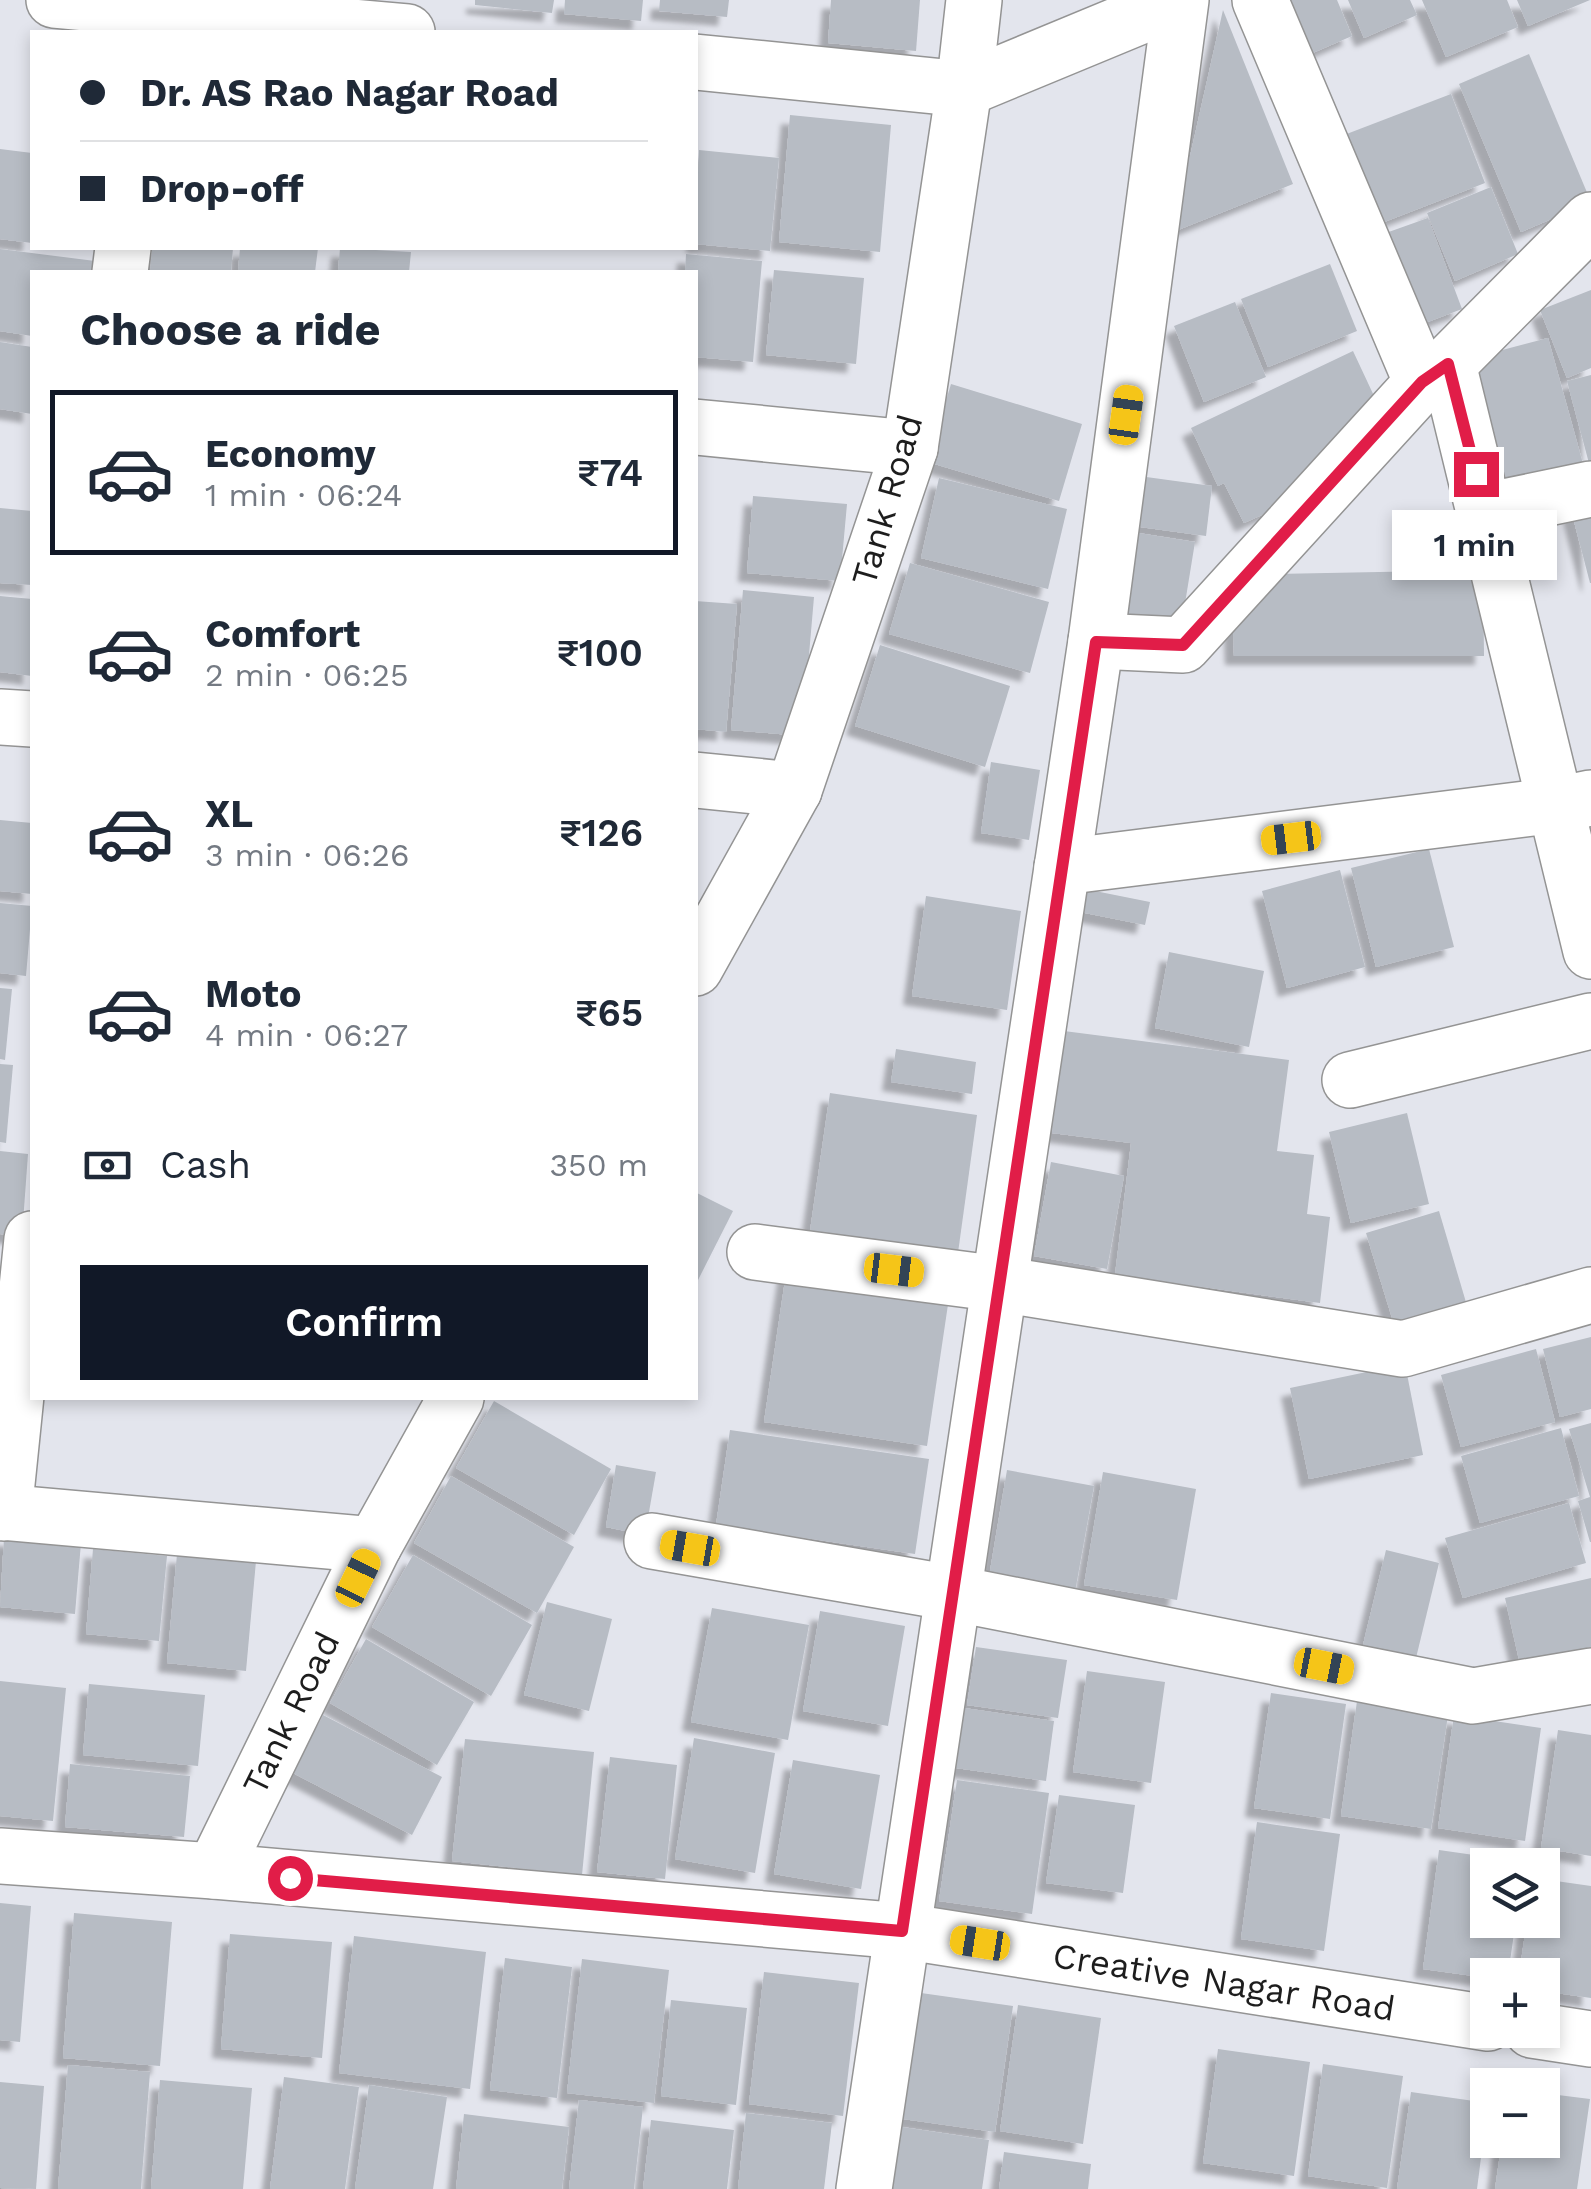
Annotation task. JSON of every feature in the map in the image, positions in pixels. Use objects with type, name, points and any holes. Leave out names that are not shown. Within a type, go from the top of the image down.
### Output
[{"type":"street","points":[[54,0],[145,19],[368,30]]},
{"type":"street","name":"Tank Road","points":[[698,963],[794,790],[910,448],[974,0]]},
{"type":"street","points":[[698,62],[964,89],[1180,0],[1096,642],[864,2189]]},
{"type":"street","points":[[1260,0],[1435,373],[1485,511],[1574,802],[1591,951]]},
{"type":"street","points":[[1096,642],[1183,645],[1435,373],[1591,220]]},
{"type":"street","points":[[698,427],[910,448]]},
{"type":"street","points":[[1485,511],[1591,489]]},
{"type":"street","points":[[0,717],[30,720]]},
{"type":"street","points":[[698,780],[794,790]]},
{"type":"street","points":[[1062,866],[1574,802]]},
{"type":"street","points":[[1350,1080],[1591,1021]]},
{"type":"street","points":[[754,1252],[1000,1284],[1403,1349],[1591,1294]]},
{"type":"street","points":[[30,1257],[2,1513],[374,1545]]},
{"type":"street","name":"Tank Road","points":[[214,1871],[374,1545],[455,1400]]},
{"type":"street","points":[[652,1541],[952,1593],[1474,1696],[1591,1676]]},
{"type":"street","name":"Creative Nagar Road","points":[[0,1856],[902,1931],[1470,2020]]},
{"type":"street","points":[[1560,2034],[1591,2039]]},
{"type":"building","points":[[475,0],[554,0],[552,13],[475,5]]},
{"type":"building","points":[[565,0],[643,0],[641,21],[564,14]]},
{"type":"building","points":[[660,0],[729,0],[727,17],[659,11]]},
{"type":"building","points":[[831,0],[920,0],[916,51],[828,43]]},
{"type":"building","points":[[1276,0],[1337,0],[1352,36],[1301,58]]},
{"type":"building","points":[[1348,0],[1410,0],[1417,15],[1364,38]]},
{"type":"building","points":[[1422,0],[1507,0],[1518,27],[1446,57]]},
{"type":"building","points":[[1517,0],[1590,0],[1528,26]]},
{"type":"building","points":[[1223,10],[1293,184],[1173,232]]},
{"type":"building","points":[[1529,54],[1591,202],[1521,232],[1459,84]]},
{"type":"building","points":[[1451,94],[1485,183],[1379,224],[1344,135]]},
{"type":"building","points":[[790,115],[891,125],[880,252],[779,242]]},
{"type":"building","points":[[0,149],[30,153],[30,243],[0,239]]},
{"type":"building","points":[[699,150],[779,158],[770,251],[698,244]]},
{"type":"building","points":[[1491,187],[1518,254],[1455,281],[1427,213]]},
{"type":"building","points":[[1428,218],[1462,309],[1417,326],[1383,234]]},
{"type":"building","points":[[0,249],[103,262],[101,270],[30,270],[30,336],[0,331]]},
{"type":"building","points":[[152,250],[233,250],[231,270],[150,270]]},
{"type":"building","points":[[240,250],[318,250],[315,270],[238,270]]},
{"type":"building","points":[[340,250],[411,252],[409,270],[338,270]]},
{"type":"building","points":[[686,254],[762,261],[753,362],[698,357],[698,270],[685,270]]},
{"type":"building","points":[[1330,264],[1357,331],[1268,367],[1241,299]]},
{"type":"building","points":[[774,270],[864,278],[856,364],[766,355]]},
{"type":"building","points":[[1591,290],[1591,368],[1567,378],[1540,310]]},
{"type":"building","points":[[1235,302],[1266,377],[1204,402],[1174,326]]},
{"type":"building","points":[[1548,338],[1583,464],[1502,486],[1468,359]]},
{"type":"building","points":[[0,342],[30,347],[30,414],[0,409]]},
{"type":"building","points":[[1353,351],[1382,413],[1308,494],[1244,523],[1224,483],[1218,486],[1191,428]]},
{"type":"building","points":[[1591,375],[1591,467],[1590,467],[1567,381]]},
{"type":"building","points":[[951,384],[1082,424],[1059,501],[928,462]]},
{"type":"building","points":[[1139,476],[1212,486],[1206,536],[1133,526]]},
{"type":"building","points":[[939,478],[1067,509],[1048,589],[921,558]]},
{"type":"building","points":[[753,496],[847,504],[840,581],[747,573]]},
{"type":"building","points":[[1591,500],[1591,583],[1590,583],[1570,506]]},
{"type":"building","points":[[0,508],[30,511],[30,585],[0,583]]},
{"type":"building","points":[[1132,532],[1195,542],[1180,634],[1117,623]]},
{"type":"building","points":[[910,563],[1049,602],[1030,673],[889,634]]},
{"type":"building","points":[[1483,570],[1484,656],[1234,656],[1232,607],[1275,574]]},
{"type":"building","points":[[743,590],[814,597],[802,736],[731,730]]},
{"type":"building","points":[[0,596],[30,599],[30,676],[0,672]]},
{"type":"building","points":[[698,601],[737,604],[726,732],[698,729]]},
{"type":"building","points":[[880,645],[1010,686],[985,767],[855,726]]},
{"type":"building","points":[[991,762],[1040,770],[1029,840],[981,833]]},
{"type":"building","points":[[0,820],[30,823],[30,894],[0,891]]},
{"type":"building","points":[[1429,849],[1454,947],[1376,967],[1351,868]]},
{"type":"building","points":[[1340,870],[1365,967],[1287,988],[1262,891]]},
{"type":"building","points":[[1075,887],[1150,902],[1145,925],[1070,910]]},
{"type":"building","points":[[926,896],[1021,911],[1007,1010],[912,996]]},
{"type":"building","points":[[0,903],[30,906],[26,976],[0,973]]},
{"type":"building","points":[[1169,952],[1264,971],[1249,1047],[1155,1028]]},
{"type":"building","points":[[0,988],[12,989],[5,1060],[0,1059]]},
{"type":"building","points":[[1064,1031],[1289,1060],[1277,1151],[1314,1155],[1307,1214],[1330,1217],[1320,1303],[1115,1275],[1131,1143],[1052,1133]]},
{"type":"building","points":[[896,1049],[976,1062],[972,1094],[891,1082]]},
{"type":"building","points":[[0,1064],[13,1065],[6,1143],[0,1142]]},
{"type":"building","points":[[830,1093],[977,1115],[957,1260],[809,1238]]},
{"type":"building","points":[[1407,1113],[1429,1204],[1351,1223],[1329,1132]]},
{"type":"building","points":[[0,1151],[28,1154],[22,1236],[0,1234]]},
{"type":"building","points":[[1051,1162],[1124,1176],[1107,1269],[1034,1256]]},
{"type":"building","points":[[698,1194],[733,1211],[698,1280]]},
{"type":"building","points":[[1439,1211],[1468,1309],[1396,1331],[1366,1233]]},
{"type":"building","points":[[787,1267],[950,1291],[927,1446],[764,1422]]},
{"type":"building","points":[[1591,1337],[1591,1409],[1560,1417],[1543,1349]]},
{"type":"building","points":[[1536,1349],[1555,1422],[1461,1447],[1441,1375]]},
{"type":"building","points":[[1405,1364],[1423,1455],[1309,1479],[1290,1388]]},
{"type":"building","points":[[494,1401],[611,1469],[574,1535],[456,1468]]},
{"type":"building","points":[[1591,1423],[1590,1542],[1578,1501],[1590,1497],[1569,1429]]},
{"type":"building","points":[[1561,1428],[1579,1496],[1480,1523],[1461,1456]]},
{"type":"building","points":[[730,1430],[929,1459],[915,1554],[716,1525]]},
{"type":"building","points":[[616,1465],[656,1472],[645,1535],[606,1527]]},
{"type":"building","points":[[1007,1470],[1094,1486],[1075,1592],[989,1577]]},
{"type":"building","points":[[1103,1472],[1196,1489],[1177,1600],[1084,1585]]},
{"type":"building","points":[[451,1476],[574,1547],[537,1613],[414,1543]]},
{"type":"building","points":[[1569,1503],[1586,1563],[1463,1598],[1445,1538]]},
{"type":"building","points":[[4,1537],[81,1543],[75,1614],[0,1607]]},
{"type":"building","points":[[93,1549],[167,1556],[159,1641],[86,1634]]},
{"type":"building","points":[[1386,1550],[1439,1563],[1416,1658],[1363,1645]]},
{"type":"building","points":[[177,1554],[256,1561],[246,1671],[167,1663]]},
{"type":"building","points":[[413,1555],[532,1625],[491,1696],[372,1627]]},
{"type":"building","points":[[1591,1578],[1591,1647],[1520,1664],[1505,1598]]},
{"type":"building","points":[[547,1602],[612,1619],[589,1711],[524,1695]]},
{"type":"building","points":[[712,1608],[809,1625],[788,1740],[691,1722]]},
{"type":"building","points":[[820,1611],[905,1626],[888,1726],[803,1711]]},
{"type":"building","points":[[366,1639],[474,1702],[437,1765],[330,1703]]},
{"type":"building","points":[[976,1647],[1067,1660],[1058,1718],[967,1705]]},
{"type":"building","points":[[1087,1671],[1165,1682],[1151,1783],[1073,1772]]},
{"type":"building","points":[[0,1681],[66,1688],[53,1821],[0,1816]]},
{"type":"building","points":[[89,1684],[205,1695],[198,1766],[83,1755]]},
{"type":"building","points":[[1271,1693],[1346,1704],[1330,1819],[1254,1808]]},
{"type":"building","points":[[1357,1701],[1448,1715],[1431,1829],[1341,1816]]},
{"type":"building","points":[[964,1708],[1054,1721],[1046,1781],[956,1768]]},
{"type":"building","points":[[323,1715],[442,1777],[412,1835],[293,1773]]},
{"type":"building","points":[[1454,1715],[1541,1728],[1525,1841],[1438,1828]]},
{"type":"building","points":[[1558,1730],[1591,1735],[1591,1856],[1560,1848],[1541,1848]]},
{"type":"building","points":[[694,1738],[775,1753],[755,1873],[675,1859]]},
{"type":"building","points":[[465,1739],[594,1752],[582,1875],[452,1861]]},
{"type":"building","points":[[610,1757],[677,1765],[665,1879],[597,1872]]},
{"type":"building","points":[[793,1760],[880,1775],[861,1889],[774,1874]]},
{"type":"building","points":[[70,1764],[190,1776],[184,1837],[65,1827]]},
{"type":"building","points":[[957,1780],[1049,1793],[1032,1914],[939,1901]]},
{"type":"building","points":[[1059,1795],[1135,1805],[1123,1893],[1046,1883]]},
{"type":"building","points":[[1257,1822],[1340,1834],[1324,1951],[1241,1939]]},
{"type":"building","points":[[1439,1850],[1470,1854],[1470,1938],[1513,1938],[1510,1958],[1470,1958],[1470,1976],[1423,1969]]},
{"type":"building","points":[[1560,1882],[1591,1886],[1591,1998],[1560,1994],[1560,1958],[1521,1958],[1524,1938],[1560,1938]]},
{"type":"building","points":[[0,1903],[31,1906],[20,2042],[0,2040]]},
{"type":"building","points":[[74,1913],[172,1922],[160,2066],[63,2058]]},
{"type":"building","points":[[230,1934],[332,1942],[322,2058],[221,2049]]},
{"type":"building","points":[[354,1936],[486,1952],[470,2089],[339,2073]]},
{"type":"building","points":[[505,1958],[572,1967],[557,2098],[490,2090]]},
{"type":"building","points":[[582,1959],[669,1970],[654,2103],[567,2093]]},
{"type":"building","points":[[764,1972],[859,1983],[843,2116],[749,2104]]},
{"type":"building","points":[[921,1993],[1013,2006],[995,2132],[903,2119]]},
{"type":"building","points":[[671,2000],[747,2008],[736,2105],[661,2096]]},
{"type":"building","points":[[1018,2005],[1101,2018],[1083,2144],[1000,2131]]},
{"type":"building","points":[[1218,2049],[1310,2062],[1294,2176],[1203,2163]]},
{"type":"building","points":[[1323,2064],[1403,2076],[1387,2188],[1308,2176]]},
{"type":"building","points":[[68,2065],[150,2072],[141,2189],[58,2189]]},
{"type":"building","points":[[284,2077],[359,2087],[345,2189],[270,2189]]},
{"type":"building","points":[[160,2080],[252,2088],[243,2189],[151,2189]]},
{"type":"building","points":[[0,2082],[44,2086],[36,2189],[0,2188]]},
{"type":"building","points":[[369,2085],[447,2097],[433,2189],[355,2189]]},
{"type":"building","points":[[1411,2092],[1470,2100],[1470,2158],[1481,2158],[1477,2189],[1397,2189]]},
{"type":"building","points":[[1560,2095],[1590,2099],[1577,2189],[1495,2189],[1499,2158],[1560,2158]]},
{"type":"building","points":[[579,2100],[643,2107],[634,2189],[569,2189]]},
{"type":"building","points":[[746,2113],[832,2123],[824,2189],[738,2189]]},
{"type":"building","points":[[464,2114],[569,2127],[562,2189],[456,2189]]},
{"type":"building","points":[[651,2120],[734,2130],[727,2189],[643,2189]]},
{"type":"building","points":[[902,2127],[989,2140],[982,2189],[893,2189]]},
{"type":"building","points":[[1004,2152],[1091,2164],[1088,2189],[999,2189]]},
{"type":"route","points":[[290,1878],[902,1931],[1096,642],[1183,645],[1422,382],[1448,364],[1476,474]]}]
